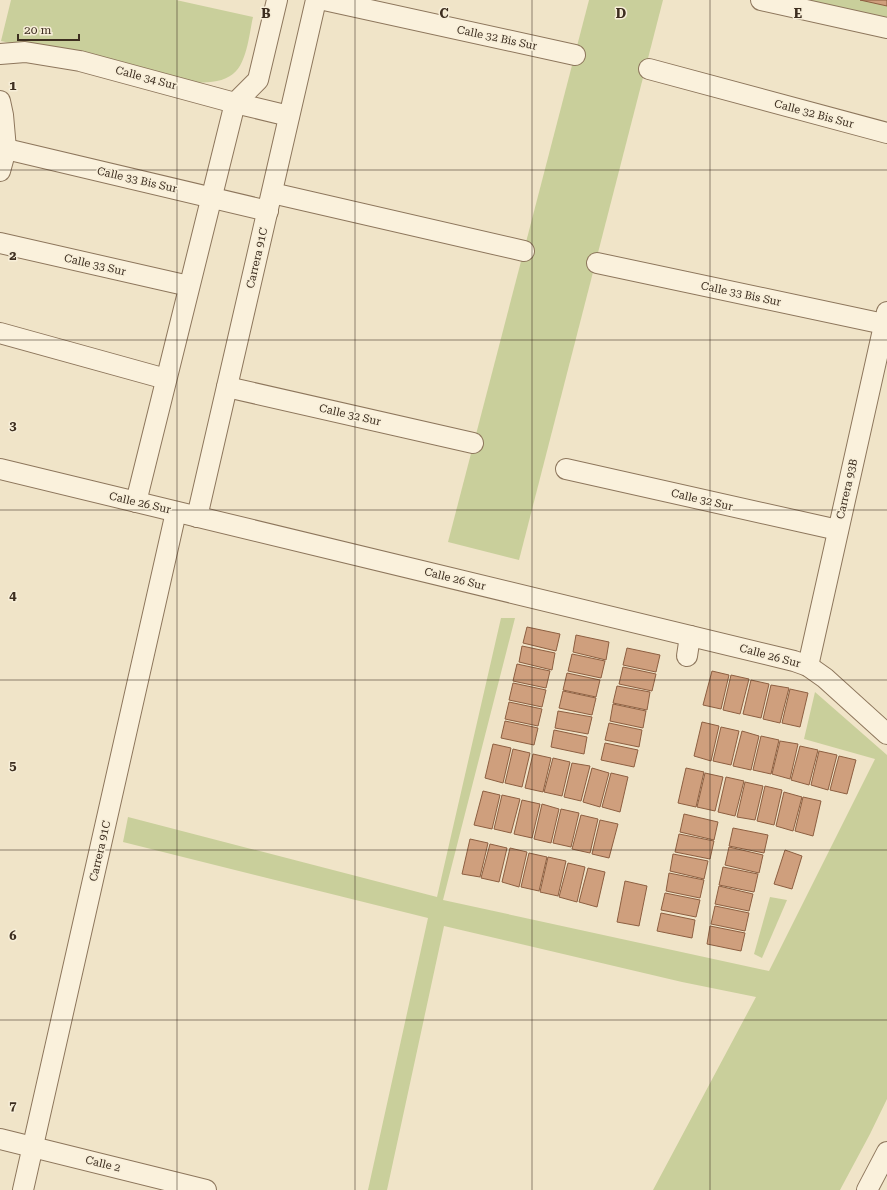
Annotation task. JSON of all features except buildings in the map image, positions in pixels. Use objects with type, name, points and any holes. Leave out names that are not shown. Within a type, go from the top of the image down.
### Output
[{"type":"street","points":[[136,502],[235,103],[258,80],[277,0]]},
{"type":"street","name":"Carrera 91C","points":[[197,517],[316,0]]},
{"type":"street","name":"Calle 32 Bis Sur","points":[[324,0],[575,55]]},
{"type":"street","points":[[761,0],[887,28]]},
{"type":"street","name":"Calle 34 Sur","points":[[0,54],[25,52],[80,61],[235,103],[290,116]]},
{"type":"street","name":"Calle 32 Bis Sur","points":[[649,69],[887,133]]},
{"type":"street","points":[[0,102],[3,116],[6,149],[0,171]]},
{"type":"street","name":"Calle 33 Bis Sur","points":[[6,149],[211,198],[270,202],[524,251]]},
{"type":"street","name":"Calle 33 Sur","points":[[0,243],[189,286]]},
{"type":"street","name":"Calle 33 Bis Sur","points":[[597,263],[886,318]]},
{"type":"street","name":"Carrera 93B","points":[[808,666],[886,318]]},
{"type":"street","points":[[0,333],[166,378]]},
{"type":"street","name":"Calle 32 Sur","points":[[227,387],[473,443]]},
{"type":"street","name":"Calle 26 Sur","points":[[0,469],[808,666],[825,678],[887,734]]},
{"type":"street","name":"Calle 32 Sur","points":[[566,469],[838,530]]},
{"type":"street","name":"Carrera 91C","points":[[23,1190],[34,1147],[176,512]]},
{"type":"street","points":[[687,656],[690,636]]},
{"type":"street","name":"Calle 2","points":[[0,1138],[206,1190]]},
{"type":"street","points":[[869,1188],[887,1152]]},
{"type":"green space","points":[[11,0],[176,0],[253,17],[244,58],[236,72],[221,80],[194,83],[29,42],[14,44],[1,41]]},
{"type":"green space","points":[[589,0],[663,0],[519,560],[448,542]]},
{"type":"green space","points":[[805,0],[887,0],[887,19]]},
{"type":"green space","points":[[501,618],[515,618],[443,900],[769,971],[875,759],[804,739],[815,692],[887,755],[887,1099],[840,1190],[653,1190],[756,997],[682,982],[444,926],[387,1190],[368,1190],[428,918],[123,842],[128,817],[437,897]]},
{"type":"green space","points":[[770,897],[787,900],[762,958],[754,954]]}]
